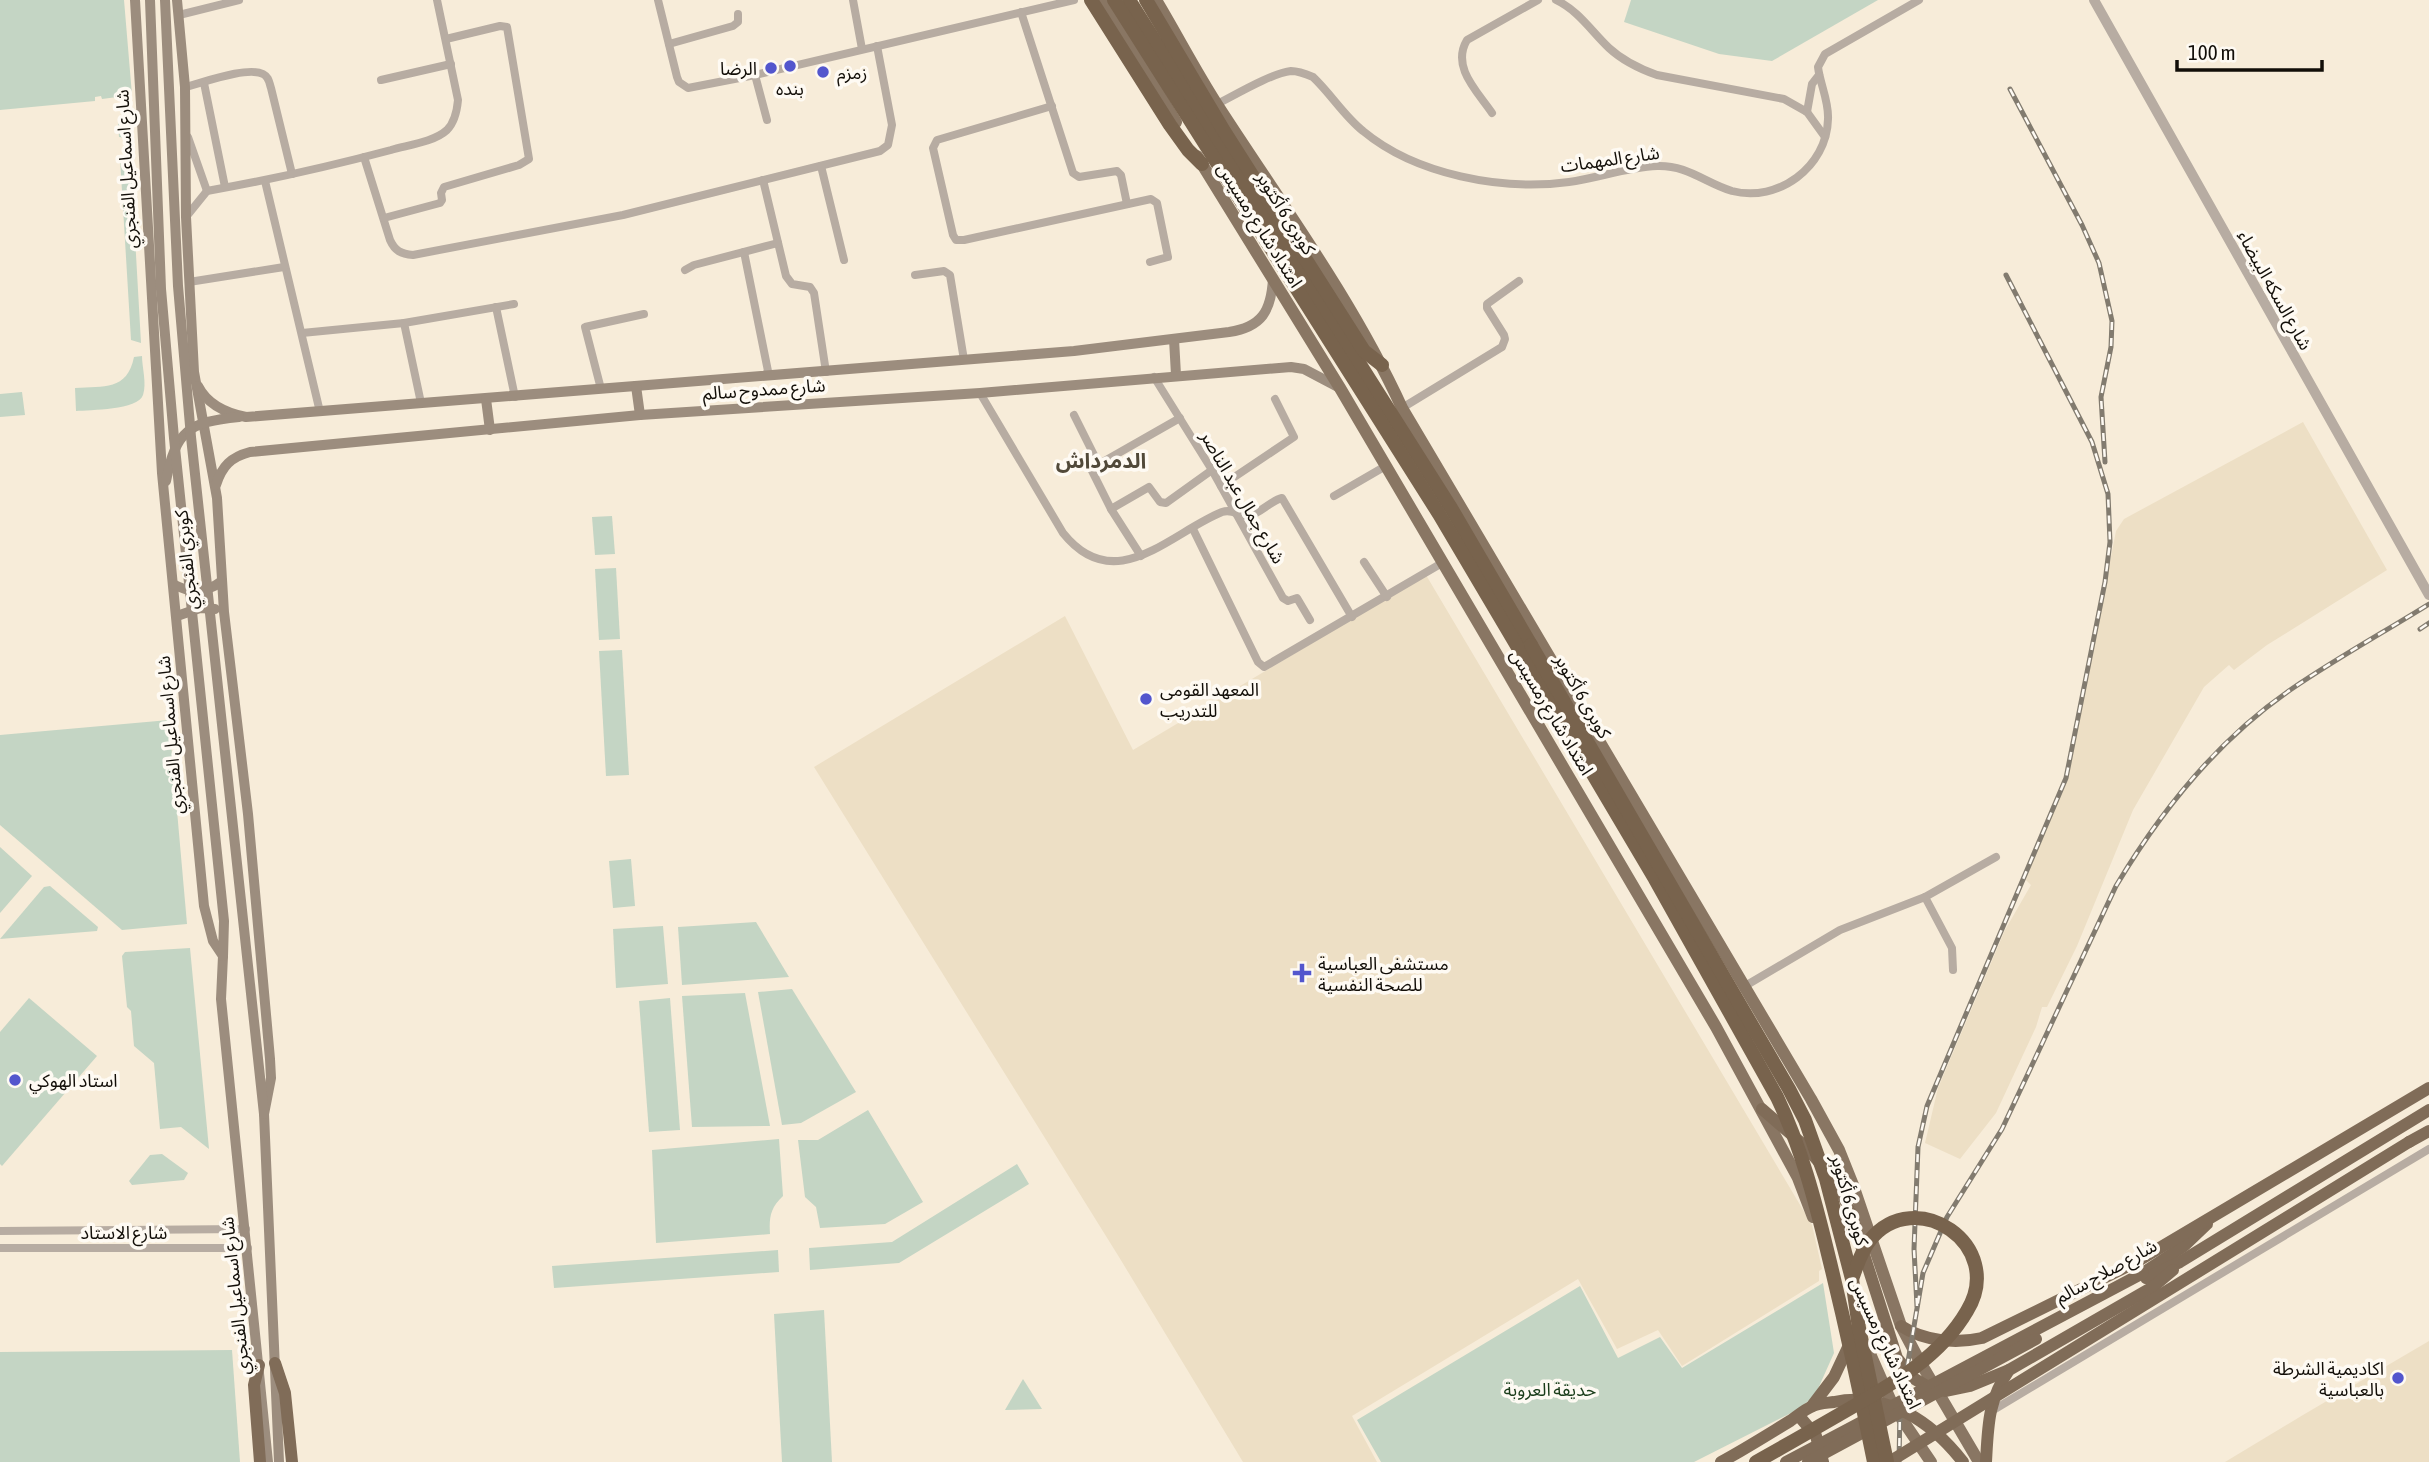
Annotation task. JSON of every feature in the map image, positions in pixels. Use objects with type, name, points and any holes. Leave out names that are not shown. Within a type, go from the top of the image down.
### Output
[{"type":"highway","points":[[1091,0],[1170,125],[1202,164]]},
{"type":"highway","name":"كوبرى 6 أكتوبر","points":[[1114,0],[1439,514],[1655,879],[1777,1097],[1791,1126],[1810,1182],[1847,1329],[1874,1462]]},
{"type":"highway","name":"كوبرى 6 أكتوبر","points":[[1129,0],[1451,508],[1789,1089],[1805,1120],[1826,1179],[1852,1279],[1859,1328],[1888,1462]]},
{"type":"highway","points":[[1146,0],[1224,131],[1364,351],[1382,365]]},
{"type":"highway","name":"شارع صلاح سالم","points":[[1808,1462],[2145,1275],[2184,1246],[2211,1218],[2429,1088]]},
{"type":"highway","points":[[1762,1109],[1807,1147],[1838,1184],[1851,1214],[1897,1358],[1913,1378],[1937,1390],[1955,1390],[2010,1370],[2153,1287],[2180,1262]]},
{"type":"highway","name":"شارع صلاح سالم","points":[[1786,1462],[2145,1275],[2180,1262],[2429,1110]]},
{"type":"highway","points":[[1888,1462],[2429,1131]]},
{"type":"highway","points":[[1901,1326],[1912,1333],[1948,1341],[1967,1342],[1982,1338],[2136,1262],[2211,1218]]},
{"type":"highway","points":[[1756,1462],[1845,1411],[1922,1362],[1967,1312],[1976,1284],[1975,1259],[1964,1240],[1946,1226],[1920,1220],[1900,1221],[1870,1240],[1852,1279]]},
{"type":"highway","points":[[1721,1462],[1812,1406],[1834,1377],[1857,1323]]},
{"type":"highway","points":[[1982,1338],[1982,1357],[1997,1369],[2010,1370]]},
{"type":"highway","points":[[275,1363],[285,1393],[292,1462]]},
{"type":"highway","points":[[259,1365],[254,1394],[260,1462]]},
{"type":"highway","points":[[1986,1462],[1990,1412],[2000,1383],[2010,1370]]},
{"type":"highway","points":[[1812,1406],[1843,1400],[1876,1401],[1893,1406],[1925,1422],[1963,1462]]},
{"type":"highway","points":[[1798,1416],[1816,1436],[1823,1462]]},
{"type":"main road","name":"شارع اسماعيل الفنجري","points":[[135,0],[153,349],[164,492],[204,906],[213,941],[223,956],[221,999],[268,1462]]},
{"type":"main road","name":"كوبري الفنجري","points":[[150,0],[162,289],[174,438],[224,921],[223,956]]},
{"type":"main road","name":"كوبري الفنجري","points":[[165,0],[178,286],[190,423],[264,1114]]},
{"type":"main road","name":"شارع اسماعيل الفنجري","points":[[177,0],[185,87],[194,372],[217,498],[224,612],[250,830],[270,1059],[271,1078],[264,1114],[279,1462]]},
{"type":"main road","name":"امتداد شارع رمسيس","points":[[1102,0],[1340,388],[1762,1109],[1798,1178],[1833,1270],[1893,1406],[1931,1462]]},
{"type":"main road","name":"امتداد شارع رمسيس","points":[[1156,0],[1217,104],[1321,264],[1382,365],[1402,408],[1745,986],[1839,1150],[1866,1219],[1901,1326],[1979,1462]]},
{"type":"main road","name":"شارع ممدوح سالم","points":[[194,372],[202,393],[211,402],[221,409],[246,417],[826,372],[1236,331],[1255,323],[1268,310],[1273,279]]},
{"type":"main road","points":[[1174,339],[1176,375]]},
{"type":"main road","name":"شارع ممدوح سالم","points":[[217,498],[216,485],[227,463],[238,455],[250,452],[640,415],[980,393],[1291,367],[1304,369],[1340,388]]},
{"type":"main road","points":[[636,386],[640,415]]},
{"type":"main road","points":[[486,399],[490,430]]},
{"type":"main road","points":[[164,492],[175,447],[187,432],[203,422],[246,417]]},
{"type":"main road","points":[[173,584],[181,589],[197,592],[214,587],[222,581]]},
{"type":"main road","points":[[177,616],[200,608],[224,612]]},
{"type":"main road","points":[[1549,741],[1558,746],[1569,747],[1586,738],[1591,728]]},
{"type":"main road","points":[[1670,948],[1670,929],[1673,921],[1680,917],[1693,918],[1710,929]]},
{"type":"street","points":[[179,15],[239,0]]},
{"type":"street","points":[[187,216],[207,191],[264,181],[365,157],[419,143],[446,131],[457,111],[458,100],[437,0]]},
{"type":"street","points":[[658,0],[677,77],[684,86],[697,87],[1074,0]]},
{"type":"street","points":[[853,0],[862,48]]},
{"type":"street","points":[[1492,113],[1464,71],[1461,58],[1464,46],[1467,40],[1538,0]]},
{"type":"street","points":[[1556,0],[1577,13],[1609,48],[1640,69],[1657,75],[1784,99],[1807,112],[1825,136]]},
{"type":"street","points":[[1807,112],[1812,84],[1819,75],[1818,67],[1825,54],[1919,0]]},
{"type":"street","name":"شارع السكه البيضاء","points":[[2094,0],[2429,595]]},
{"type":"street","points":[[1021,12],[1076,175],[1082,177],[1117,171],[1121,175],[1127,204]]},
{"type":"street","points":[[669,44],[733,26],[738,22],[738,15]]},
{"type":"street","points":[[384,218],[440,203],[444,187],[519,165],[529,159],[507,27],[500,26],[446,39]]},
{"type":"street","points":[[365,157],[393,246],[404,254],[413,255],[623,215],[880,151],[888,145],[892,125],[877,46]]},
{"type":"street","points":[[381,80],[452,64]]},
{"type":"street","name":"شارع المهمات","points":[[1217,104],[1278,75],[1289,71],[1302,72],[1313,77],[1364,132],[1418,163],[1438,170],[1475,180],[1504,184],[1569,182],[1657,166],[1684,169],[1732,191],[1744,193],[1781,187],[1802,174],[1818,154],[1828,119],[1828,107],[1819,75]]},
{"type":"street","points":[[185,87],[256,72],[268,78],[292,174]]},
{"type":"street","points":[[755,75],[767,120]]},
{"type":"street","points":[[204,83],[225,187]]},
{"type":"street","points":[[1052,106],[937,140],[933,148],[956,240],[1151,199],[1157,203],[1168,257],[1150,262]]},
{"type":"street","points":[[186,130],[196,166],[207,191]]},
{"type":"street","points":[[821,166],[844,260]]},
{"type":"street","points":[[763,180],[789,281],[810,288],[814,293],[826,372]]},
{"type":"street","points":[[264,181],[320,412]]},
{"type":"street","points":[[685,270],[694,265],[778,243]]},
{"type":"street","points":[[744,252],[769,376]]},
{"type":"street","points":[[190,282],[284,267]]},
{"type":"street","points":[[915,275],[944,271],[950,275],[964,360]]},
{"type":"street","points":[[1402,408],[1502,347],[1504,335],[1487,304],[1519,281]]},
{"type":"street","points":[[302,333],[404,323],[514,304]]},
{"type":"street","points":[[496,307],[515,397]]},
{"type":"street","points":[[601,389],[585,327],[644,314]]},
{"type":"street","points":[[404,323],[421,403]]},
{"type":"street","name":"شارع جمال عبد الناصر","points":[[1154,377],[1212,470],[1283,598],[1288,601],[1297,598],[1310,620]]},
{"type":"street","points":[[980,393],[1063,533],[1074,547],[1085,555],[1124,560],[1140,556],[1224,511],[1250,516],[1279,498],[1283,499],[1352,617]]},
{"type":"street","points":[[1221,486],[1294,437],[1275,399]]},
{"type":"street","points":[[1074,415],[1099,465]]},
{"type":"street","points":[[1140,556],[1111,509],[1092,471],[1180,418]]},
{"type":"street","points":[[1334,496],[1384,467]]},
{"type":"street","points":[[1111,509],[1149,487],[1160,502],[1166,503],[1212,470]]},
{"type":"street","points":[[1193,529],[1261,666],[1269,667],[1442,563]]},
{"type":"street","points":[[1364,562],[1387,597]]},
{"type":"street","points":[[1745,986],[1840,930],[1925,897],[1996,858]]},
{"type":"street","points":[[1925,897],[1952,948],[1953,970]]},
{"type":"street","points":[[1990,1412],[2429,1149]]},
{"type":"street","name":"شارع الاستاد","points":[[0,1231],[246,1229]]},
{"type":"street","name":"شارع الاستاد","points":[[0,1248],[248,1248]]},
{"type":"shaded area","points":[[2303,422],[2387,570],[2267,645],[2234,670],[2229,665],[2204,687],[2133,810],[2077,946],[2047,1007],[2042,1007],[2036,1027],[1996,1113],[1960,1159],[1925,1143],[1938,1088],[2005,930],[2031,885],[2024,878],[2067,781],[2116,531],[2124,519]]},
{"type":"shaded area","name":"مستشفى العباسية للصحة النفسية","points":[[1426,575],[1812,1225],[1822,1269],[1819,1271],[1819,1281],[1682,1366],[1658,1330],[1617,1349],[1578,1279],[1352,1416],[1377,1462],[1243,1462],[1119,1257],[814,767],[1065,616],[1133,750]]},
{"type":"shaded area","name":"اكاديمية الشرطة بالعباسية","points":[[2429,1341],[2429,1462],[2225,1462],[2303,1415]]},
{"type":"green space","points":[[0,0],[124,0],[132,95],[102,99],[101,96],[95,97],[95,101],[0,110]]},
{"type":"green space","points":[[1631,0],[1878,0],[1772,61],[1719,54],[1624,22]]},
{"type":"green space","points":[[133,117],[132,184],[141,343],[131,340],[120,158],[127,157],[126,138],[119,137],[118,124],[123,119]]},
{"type":"green space","points":[[142,356],[145,386],[139,400],[113,408],[76,411],[75,388],[105,386],[120,381],[131,368],[134,357]]},
{"type":"green space","points":[[22,392],[25,415],[0,417],[0,394]]},
{"type":"green space","points":[[612,516],[615,554],[595,555],[592,517]]},
{"type":"green space","points":[[616,568],[620,639],[599,640],[595,569]]},
{"type":"green space","points":[[622,650],[629,775],[606,776],[599,651]]},
{"type":"green space","points":[[169,720],[187,924],[122,930],[0,825],[0,735]]},
{"type":"green space","points":[[0,847],[32,876],[0,913]]},
{"type":"green space","points":[[631,859],[635,906],[613,908],[609,861]]},
{"type":"green space","points":[[50,886],[98,927],[97,931],[0,939],[44,887]]},
{"type":"green space","points":[[756,922],[789,977],[682,985],[678,927]]},
{"type":"green space","points":[[663,926],[668,984],[616,988],[613,929]]},
{"type":"green space","points":[[190,948],[209,1149],[181,1127],[160,1129],[154,1063],[134,1046],[122,956],[125,952]]},
{"type":"green space","points":[[792,989],[856,1092],[801,1123],[782,1125],[758,992]]},
{"type":"green space","points":[[745,993],[770,1126],[692,1127],[682,996]]},
{"type":"green space","points":[[29,998],[97,1056],[2,1166],[0,1032]]},
{"type":"green space","points":[[670,998],[680,1130],[649,1132],[639,1001]]},
{"type":"green space","points":[[868,1110],[923,1202],[885,1224],[820,1228],[816,1207],[805,1197],[798,1140],[818,1140]]},
{"type":"green space","points":[[779,1139],[783,1196],[771,1214],[770,1234],[656,1243],[652,1150]]},
{"type":"green space","points":[[162,1154],[188,1173],[184,1180],[132,1185],[129,1181],[150,1155]]},
{"type":"green space","points":[[1017,1164],[1029,1184],[899,1263],[810,1270],[809,1248],[892,1242]]},
{"type":"green space","points":[[778,1250],[779,1272],[554,1288],[552,1266]]},
{"type":"green space","name":"حديقة العروبة","points":[[1823,1283],[1834,1353],[1812,1398],[1797,1410],[1694,1462],[1381,1462],[1357,1420],[1580,1286],[1618,1358],[1660,1337],[1682,1368]]},
{"type":"green space","points":[[824,1310],[832,1462],[782,1462],[774,1314]]},
{"type":"green space","points":[[232,1350],[240,1462],[0,1462],[0,1352]]},
{"type":"green space","points":[[1023,1379],[1042,1409],[1005,1410]]},
{"type":"railway","points":[[2010,89],[2082,225],[2099,263],[2112,321],[2111,347],[2101,397],[2105,462]]},
{"type":"railway","points":[[1917,1306],[1914,1249],[1918,1147],[1927,1106],[2066,778],[2105,582],[2110,542],[2108,494],[2092,442],[2006,275]]},
{"type":"railway","points":[[1899,1462],[1900,1409],[1923,1273],[1947,1217],[2002,1129],[2116,886],[2172,803],[2240,730],[2293,688],[2429,604]]},
{"type":"railway","points":[[2420,629],[2429,623]]},
{"type":"place","name":"بنده","points":[[790,66]]},
{"type":"place","name":"الرضا","points":[[771,68]]},
{"type":"place","name":"زمزم","points":[[823,72]]},
{"type":"place","name":"المعهد القومى للتدريب","points":[[1146,699]]},
{"type":"place","name":"مستشفى العباسية للصحة النفسية","points":[[1302,973]]},
{"type":"place","name":"استاد الهوكي","points":[[15,1080]]},
{"type":"place","name":"اكاديمية الشرطة بالعباسية","points":[[2398,1378]]},
{"type":"district","name":"الدمرداش","points":[[1101,460]]}]
